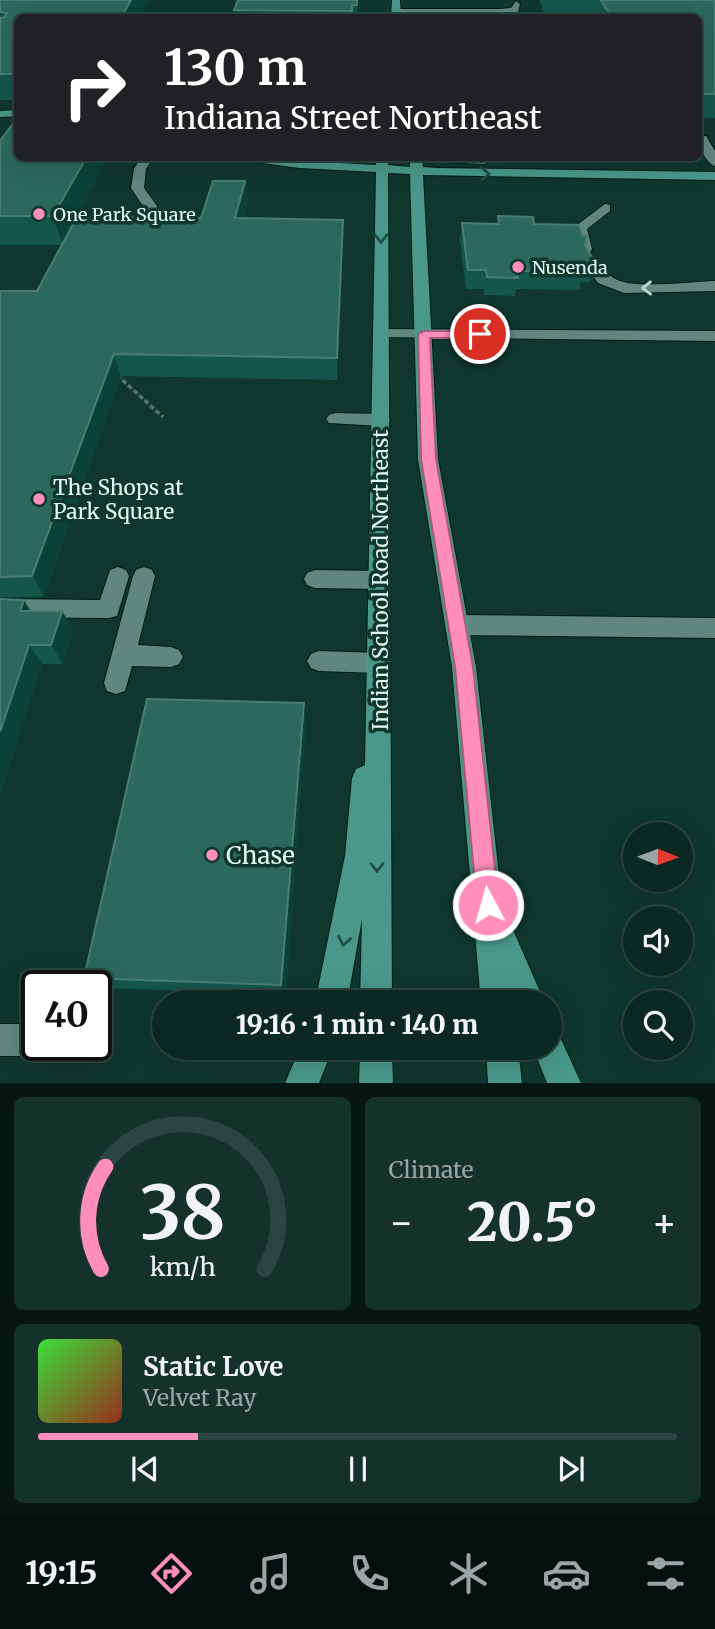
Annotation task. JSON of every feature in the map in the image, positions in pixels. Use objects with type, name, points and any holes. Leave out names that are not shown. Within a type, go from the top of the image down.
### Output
[{"type":"street","points":[[431,14],[500,12],[515,10],[516,4]]},
{"type":"street","points":[[531,161],[705,162],[702,139]]},
{"type":"street","points":[[145,161],[140,169],[137,188],[150,206],[156,227],[149,238]]},
{"type":"street","points":[[277,161],[299,164],[416,164],[715,176]]},
{"type":"street","name":"Indian School Road Northeast","points":[[376,990],[382,164]]},
{"type":"street","points":[[416,164],[428,459],[464,667],[496,990]]},
{"type":"street","points":[[605,208],[580,228],[588,256],[603,281],[624,288],[715,286]]},
{"type":"street","points":[[381,334],[715,336]]},
{"type":"street","points":[[335,419],[381,420]]},
{"type":"street","points":[[0,608],[109,609],[118,576]]},
{"type":"street","points":[[116,683],[144,576]]},
{"type":"street","points":[[315,579],[380,580]]},
{"type":"street","points":[[457,625],[715,628]]},
{"type":"street","points":[[124,655],[171,657]]},
{"type":"street","points":[[318,661],[379,671],[366,768],[359,856],[333,990]]},
{"type":"street","points":[[488,905],[524,990]]},
{"type":"street","points":[[302,1083],[312,1060]]},
{"type":"street","points":[[376,1060],[376,1083]]},
{"type":"street","points":[[503,1060],[505,1083]]},
{"type":"street","points":[[554,1060],[564,1083]]},
{"type":"path","points":[[108,368],[163,417]]},
{"type":"building","points":[[0,0],[131,0],[123,14],[14,14],[14,74],[0,74],[0,18],[7,13],[0,12]]},
{"type":"building","points":[[238,0],[357,0],[357,5],[352,5],[352,11],[234,10]]},
{"type":"building","points":[[601,0],[715,0],[715,94],[702,94],[702,14],[610,14]]},
{"type":"building","points":[[14,122],[14,161],[84,161],[53,216],[0,216],[0,141]]},
{"type":"building","points":[[213,181],[245,181],[235,218],[343,220],[337,358],[114,354],[32,576],[0,577],[0,291],[37,291],[77,217],[134,217],[145,223],[154,217],[201,218]]},
{"type":"building","points":[[498,216],[533,217],[534,224],[579,225],[582,235],[587,236],[585,245],[595,263],[581,263],[584,272],[517,271],[518,278],[487,277],[486,270],[468,270],[462,223],[499,224]]},
{"type":"building","points":[[0,599],[24,600],[20,611],[62,611],[51,645],[29,645],[0,732]]},
{"type":"building","name":"Chase","points":[[147,699],[304,703],[281,985],[112,979],[112,970],[86,970]]},
{"type":"place","name":"One Park Square","points":[[39,214]]},
{"type":"place","name":"Nusenda","points":[[518,267]]},
{"type":"place","name":"The Shops at Park Square","points":[[39,499]]},
{"type":"place","name":"Chase","points":[[212,855]]},
{"type":"route","points":[[480,334],[424,334],[428,459],[464,667],[488,905]]}]
